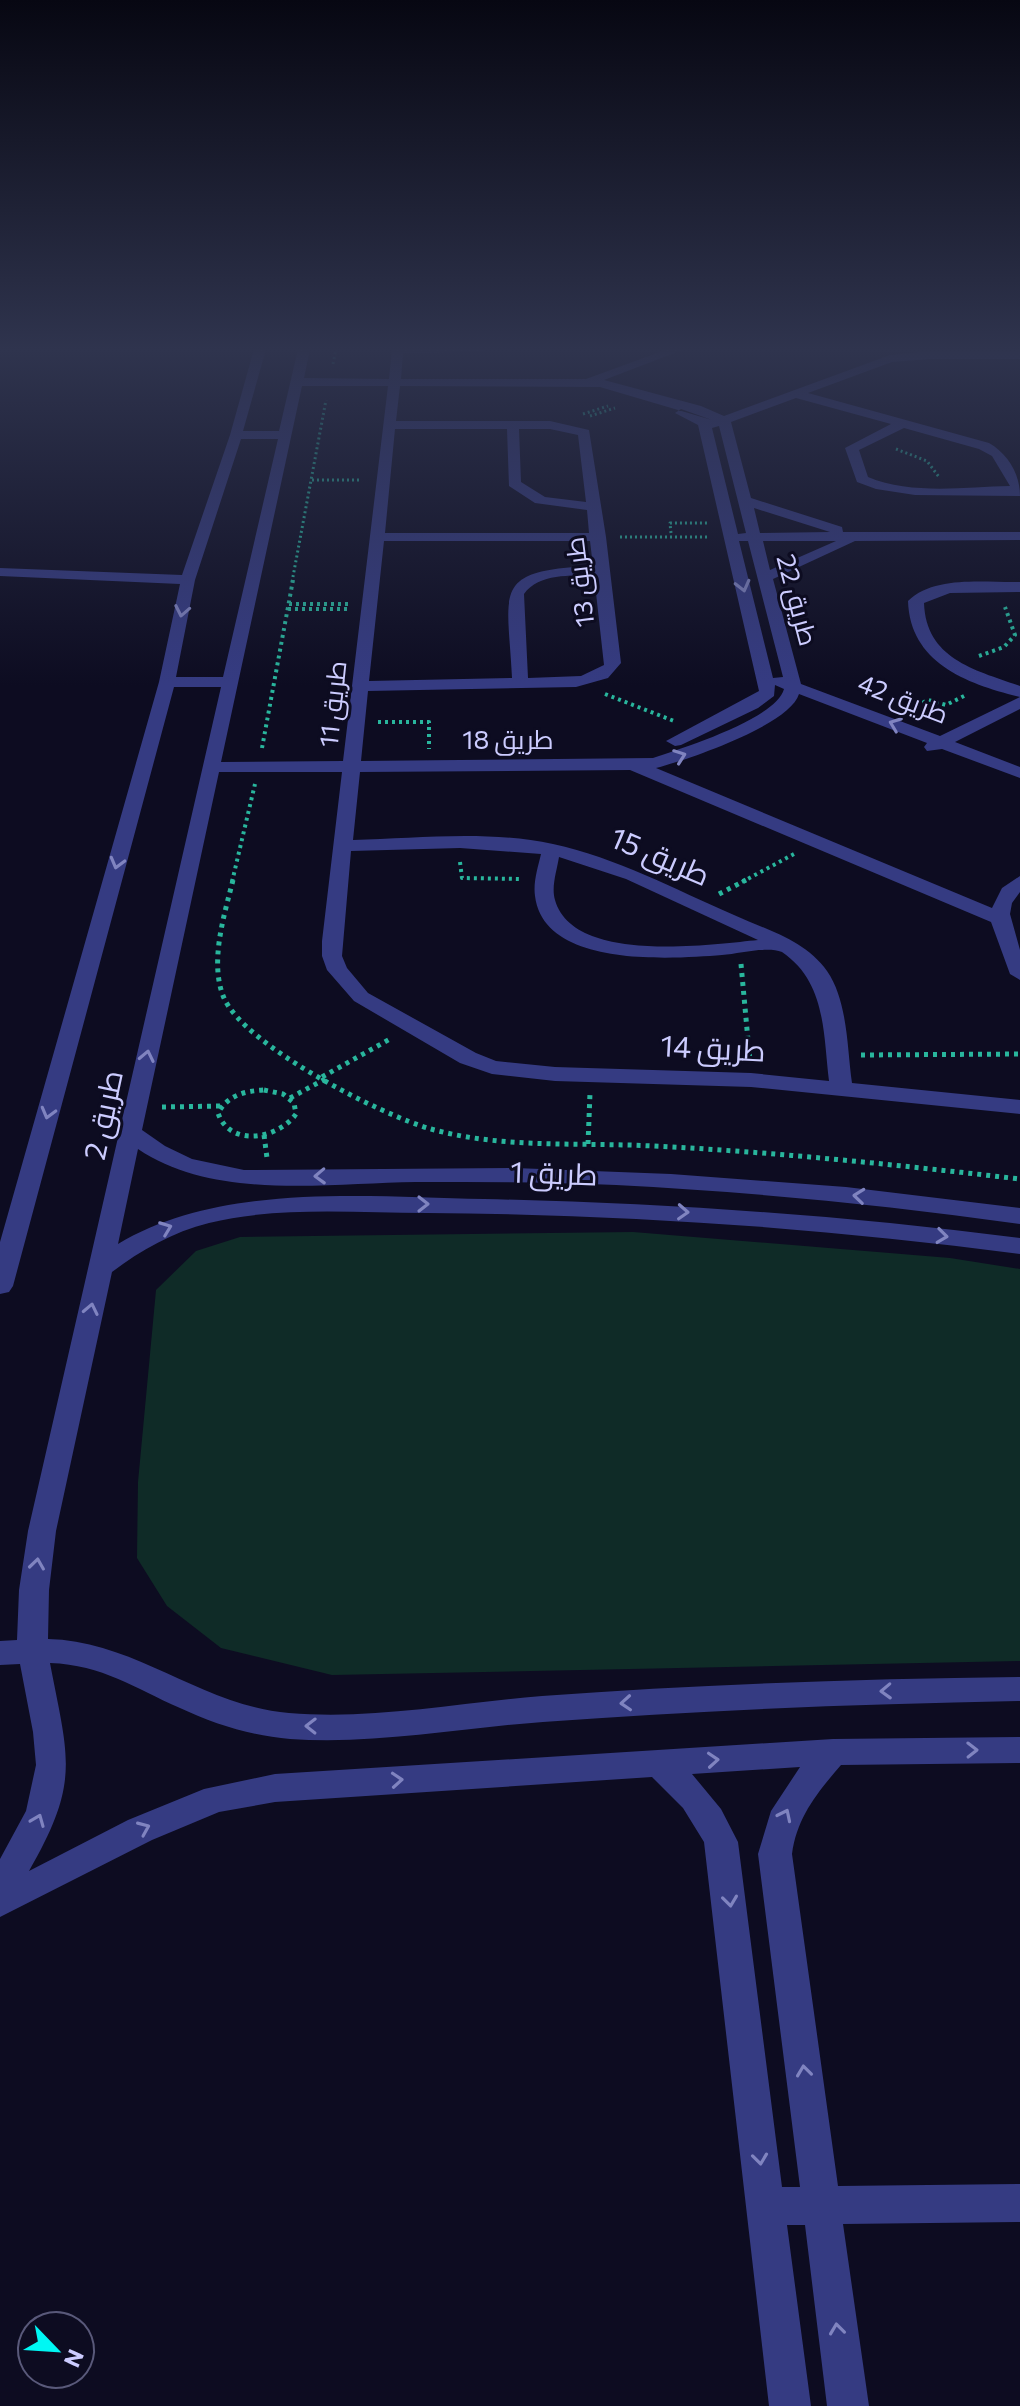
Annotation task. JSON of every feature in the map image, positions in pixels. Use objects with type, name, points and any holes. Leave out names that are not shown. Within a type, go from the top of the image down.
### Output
[{"type":"street","name":"طريق 2","points":[[0,1286],[167,682],[188,580],[227,461]]},
{"type":"street","name":"طريق 2","points":[[0,1888],[39,1823],[50,1781],[51,1741],[33,1650],[35,1573],[42,1531],[279,461]]},
{"type":"street","name":"طريق 11","points":[[385,461],[332,956],[337,970],[361,997],[412,1027]]},
{"type":"street","points":[[514,461],[514,483],[519,489],[541,500],[595,507]]},
{"type":"street","name":"طريق 13","points":[[361,686],[576,682],[606,673],[613,663],[589,461]]},
{"type":"street","name":"طريق 22","points":[[713,461],[767,685]]},
{"type":"street","name":"طريق 22","points":[[736,461],[766,577],[791,693]]},
{"type":"street","points":[[855,461],[862,479],[886,487],[1019,491]]},
{"type":"street","points":[[1002,461],[1019,491]]},
{"type":"street","points":[[746,501],[858,537]]},
{"type":"street","points":[[730,531],[756,537],[1020,536]]},
{"type":"street","points":[[377,537],[599,535]]},
{"type":"street","points":[[766,577],[858,537]]},
{"type":"street","points":[[520,684],[516,594],[519,587],[538,577],[602,570]]},
{"type":"street","points":[[0,572],[188,580]]},
{"type":"street","points":[[1020,587],[935,591],[916,601],[923,634],[938,657],[1020,692]]},
{"type":"street","points":[[167,682],[230,682]]},
{"type":"street","name":"طريق 42","points":[[767,685],[886,721],[1020,773]]},
{"type":"street","name":"طريق 18","points":[[213,760],[261,753],[353,760],[429,753],[604,753],[659,748],[752,704],[767,685]]},
{"type":"street","name":"طريق 42","points":[[791,693],[923,751],[1020,788]]},
{"type":"street","name":"طريق 18","points":[[213,760],[634,765],[675,759],[771,715],[791,693]]},
{"type":"street","points":[[923,751],[1020,702]]},
{"type":"street","points":[[604,753],[1000,919]]},
{"type":"street","name":"طريق 15","points":[[343,846],[459,844],[551,849],[611,867],[781,943],[796,952],[818,973],[824,985],[841,1088]]},
{"type":"street","points":[[551,849],[544,899],[550,913],[562,927],[581,939],[635,952],[781,943]]},
{"type":"street","points":[[1020,882],[1005,894],[999,906],[1000,919],[1020,974]]},
{"type":"street","name":"طريق 14","points":[[412,1027],[468,1058],[492,1067],[525,1072],[751,1080],[1020,1107]]},
{"type":"street","name":"طريق 1","points":[[131,1132],[149,1149],[176,1162],[208,1172],[244,1177],[464,1174],[646,1179],[843,1194],[1020,1216]]},
{"type":"street","name":"طريق 1","points":[[100,1269],[123,1250],[156,1231],[194,1217],[234,1209],[275,1206],[512,1205],[691,1212],[829,1223],[1020,1246]]},
{"type":"street","points":[[0,1653],[33,1650],[74,1652],[111,1661],[182,1696],[222,1711],[288,1726],[347,1727],[537,1709],[725,1697],[1020,1689]]},
{"type":"street","points":[[0,1902],[140,1830],[216,1799],[275,1788],[833,1752],[1020,1750]]},
{"type":"street","points":[[833,1752],[790,1803],[781,1819],[775,1854],[848,2406]]},
{"type":"street","points":[[659,1763],[696,1797],[712,1819],[721,1842],[790,2406]]},
{"type":"street","points":[[766,2206],[1020,2203]]},
{"type":"path","points":[[261,753],[315,461]]},
{"type":"path","points":[[930,461],[934,464],[943,490]]},
{"type":"path","points":[[312,480],[357,480]]},
{"type":"path","points":[[671,533],[670,523],[730,531]]},
{"type":"path","points":[[599,535],[730,531]]},
{"type":"path","points":[[599,535],[730,531]]},
{"type":"path","points":[[949,664],[994,652],[1011,642],[1015,629],[996,588]]},
{"type":"path","points":[[288,607],[370,606]]},
{"type":"path","points":[[886,721],[928,700],[946,705],[992,681]]},
{"type":"path","points":[[576,682],[697,731]]},
{"type":"path","points":[[357,722],[429,722],[429,753]]},
{"type":"path","points":[[697,906],[817,842]]},
{"type":"path","points":[[459,844],[462,878],[547,879]]},
{"type":"path","points":[[740,947],[751,1080]]},
{"type":"path","points":[[290,1098],[412,1027]]},
{"type":"path","points":[[836,1055],[1020,1054]]},
{"type":"path","points":[[588,1144],[591,1074]]},
{"type":"path","points":[[136,1108],[221,1106],[234,1096],[254,1091],[274,1091],[290,1098],[297,1108],[294,1120],[282,1129],[264,1135],[230,1131],[219,1120],[221,1106]]},
{"type":"green space","points":[[633,1232],[950,1258],[1020,1269],[1020,1661],[332,1675],[221,1648],[167,1606],[137,1558],[138,1482],[156,1290],[196,1251],[240,1237]]}]
